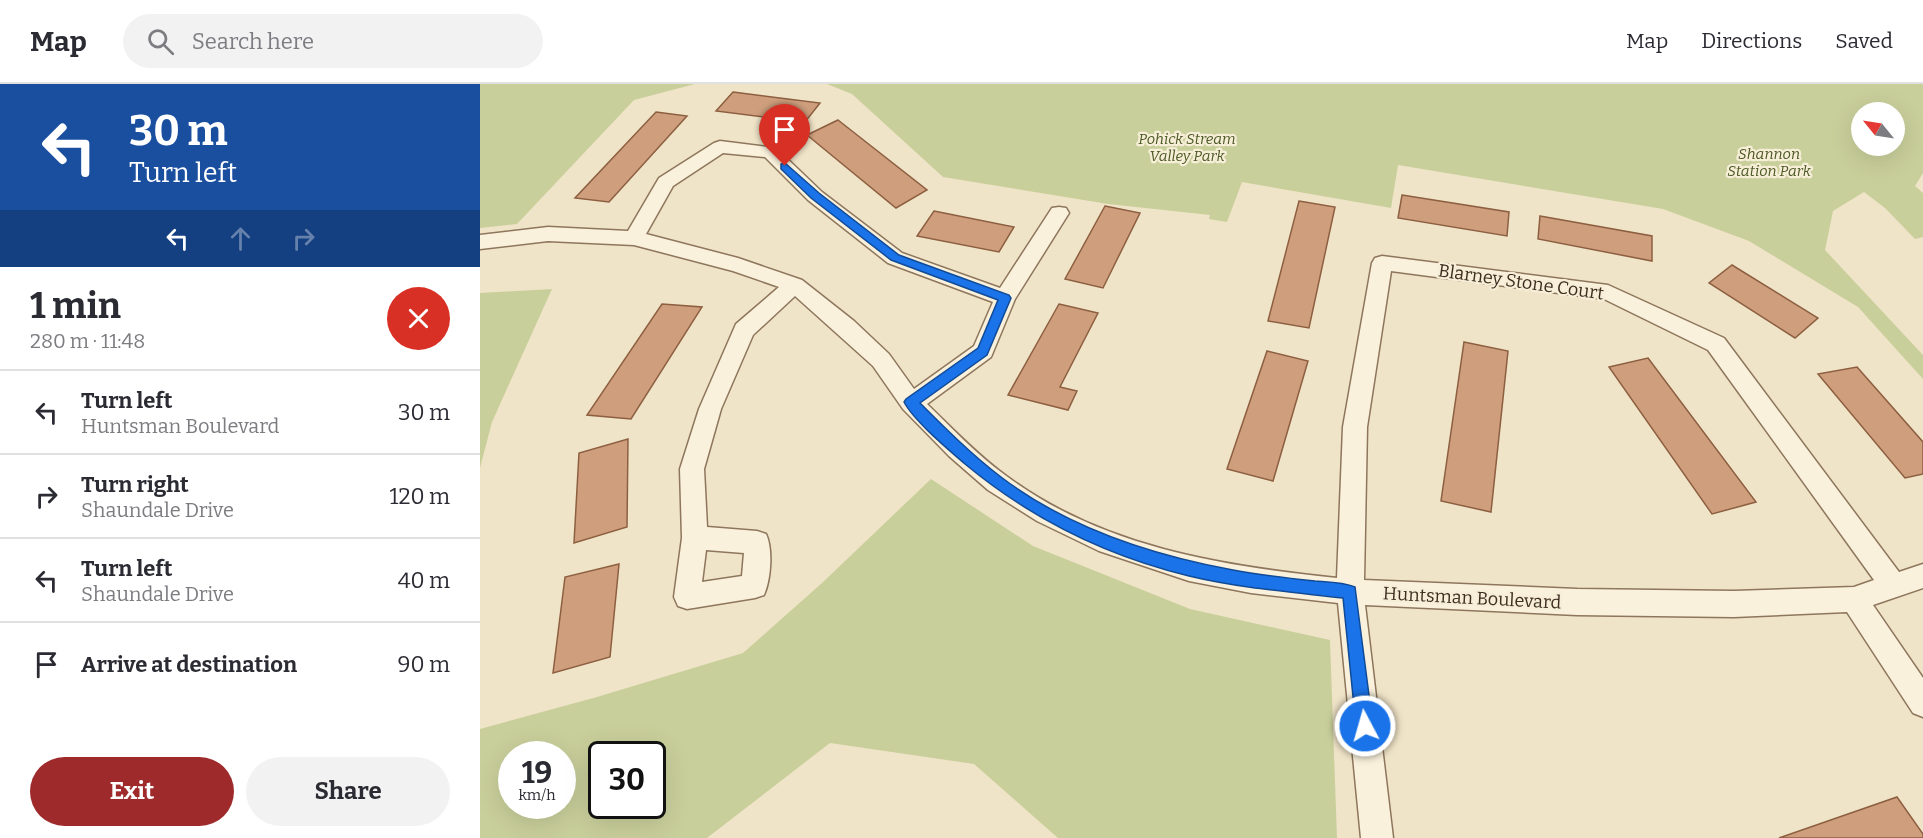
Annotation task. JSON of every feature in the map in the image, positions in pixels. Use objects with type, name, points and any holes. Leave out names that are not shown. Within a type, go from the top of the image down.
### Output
[{"type":"street","points":[[634,238],[666,182],[720,147],[770,152],[815,196],[895,258],[1005,298]]},
{"type":"street","points":[[911,402],[983,351],[1005,298],[1059,213]]},
{"type":"street","name":"Huntsman Boulevard","points":[[480,242],[548,234],[634,238],[738,265],[795,285],[846,327],[881,360],[911,402],[957,449],[998,483],[1046,513],[1108,543],[1189,569],[1251,581],[1350,592],[1577,602],[1734,604],[1854,599],[1923,576]]},
{"type":"street","name":"Blarney Stone Court","points":[[1350,592],[1355,427],[1382,263],[1608,292],[1716,344],[1893,585]]},
{"type":"street","points":[[695,538],[692,469],[710,409],[744,330],[795,285]]},
{"type":"street","points":[[1350,592],[1377,838]]},
{"type":"street","points":[[1854,599],[1923,703]]},
{"type":"green space","points":[[480,84],[695,84],[634,100],[517,224],[480,228]]},
{"type":"green space","name":"Shannon Station Park","points":[[827,84],[1923,84],[1923,173],[1915,186],[1923,193],[1923,237],[1915,239],[1885,208],[1864,192],[1833,211],[1825,250],[1923,355],[1923,379],[1858,307],[1749,241],[1663,209],[1398,165],[1391,208],[1242,182],[1227,222],[1209,219],[1210,215],[1108,204],[943,177],[852,94]]},
{"type":"green space","points":[[552,289],[492,422],[480,468],[480,293]]},
{"type":"green space","points":[[931,479],[1033,546],[1190,609],[1330,640],[1337,838],[1058,838],[974,764],[830,743],[707,838],[480,838],[480,729],[743,653],[822,583]]},
{"type":"building","points":[[733,92],[820,103],[805,122],[716,111]]},
{"type":"building","points":[[656,112],[687,116],[609,202],[575,198]]},
{"type":"building","points":[[838,120],[927,190],[896,208],[807,135]]},
{"type":"building","points":[[1402,195],[1509,212],[1507,236],[1398,218]]},
{"type":"building","points":[[1299,201],[1335,207],[1309,328],[1268,321]]},
{"type":"building","points":[[1105,206],[1140,213],[1103,288],[1065,279]]},
{"type":"building","points":[[934,211],[1014,227],[999,252],[917,236]]},
{"type":"building","points":[[1540,216],[1652,236],[1652,261],[1538,239]]},
{"type":"building","points":[[1732,265],[1818,318],[1795,338],[1709,283]]},
{"type":"building","points":[[662,304],[702,307],[631,419],[587,415]]},
{"type":"building","points":[[1059,304],[1098,313],[1060,387],[1077,391],[1068,410],[1008,395]]},
{"type":"building","points":[[1464,342],[1508,351],[1491,512],[1441,501]]},
{"type":"building","points":[[1267,351],[1308,361],[1273,481],[1227,469]]},
{"type":"building","points":[[1648,358],[1756,502],[1712,514],[1609,367]]},
{"type":"building","points":[[1857,367],[1923,442],[1923,474],[1905,478],[1818,374]]},
{"type":"building","points":[[628,439],[627,527],[574,543],[579,453]]},
{"type":"building","points":[[619,564],[610,657],[553,673],[565,577]]},
{"type":"building","points":[[1897,797],[1923,834],[1923,838],[1779,838]]},
{"type":"route","points":[[785,166],[815,196],[895,258],[1005,298],[983,351],[911,402],[957,449],[998,483],[1046,513],[1108,543],[1148,557],[1189,569],[1251,581],[1350,592],[1365,726]]},
{"type":"park label","name":"Pohick Stream Valley Park","points":[[1187,148]]}]
